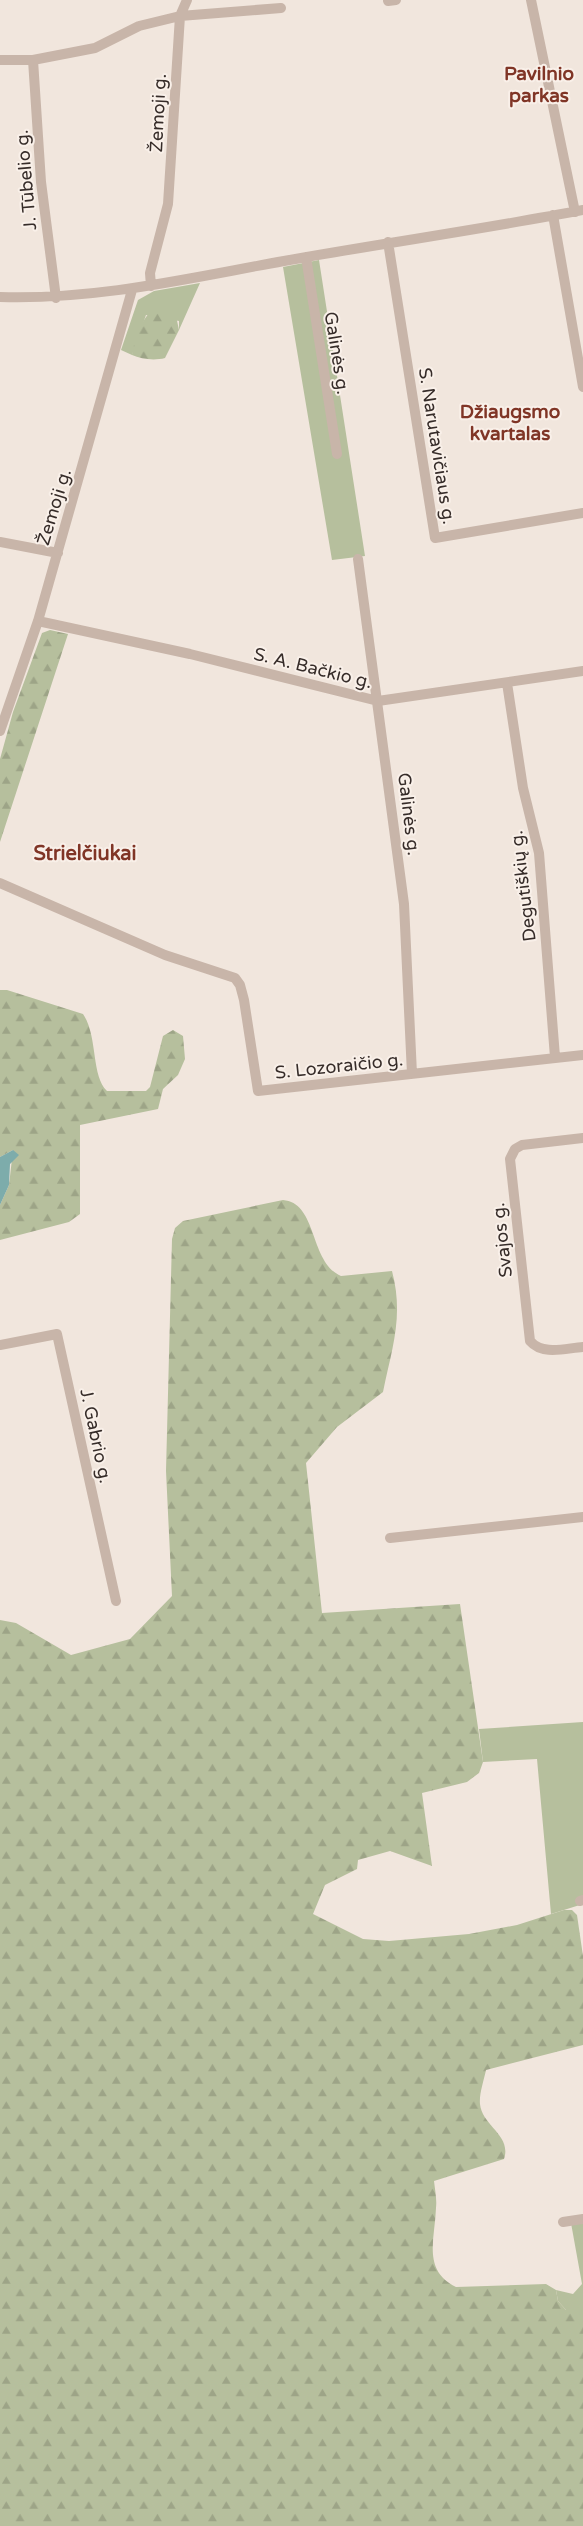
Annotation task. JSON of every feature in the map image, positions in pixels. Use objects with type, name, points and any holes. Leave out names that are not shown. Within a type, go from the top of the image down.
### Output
[{"type":"street","name":"Žemoji g.","points":[[151,286],[150,273],[168,204],[180,16],[187,0]]},
{"type":"street","points":[[388,0],[396,0]]},
{"type":"street","points":[[0,297],[56,298],[132,290],[388,242],[579,211],[531,0]]},
{"type":"street","points":[[0,60],[34,60],[95,48],[139,26],[180,16],[281,8]]},
{"type":"street","name":"J. Tūbelio g.","points":[[34,60],[41,182],[56,298]]},
{"type":"street","points":[[553,216],[583,387]]},
{"type":"street","name":"S. Narutavičiaus g.","points":[[388,242],[435,538],[583,513]]},
{"type":"street","name":"Galinės g.","points":[[306,257],[337,454]]},
{"type":"street","name":"Žemoji g.","points":[[0,731],[3,710],[38,621],[132,290]]},
{"type":"street","points":[[0,542],[58,553]]},
{"type":"street","name":"Galinės g.","points":[[358,559],[404,904],[412,1074]]},
{"type":"street","name":"S. A. Bačkio g.","points":[[38,621],[190,654],[378,701],[583,671]]},
{"type":"street","name":"Degutiškių g.","points":[[507,683],[523,788],[539,853],[555,1057]]},
{"type":"street","name":"S. Lozoraičio g.","points":[[0,882],[165,955],[235,978],[240,986],[244,1000],[258,1091],[583,1055]]},
{"type":"street","name":"Svajos g.","points":[[583,1138],[522,1145],[515,1149],[510,1159],[530,1341],[540,1349],[547,1350],[583,1347]]},
{"type":"street","name":"J. Gabrio g.","points":[[0,1345],[57,1334],[116,1601]]},
{"type":"street","points":[[390,1538],[583,1517]]},
{"type":"street","points":[[563,2222],[583,2219]]},
{"type":"green space","points":[[319,260],[365,556],[332,560],[283,267]]},
{"type":"green space","points":[[200,283],[179,330],[179,321],[146,315],[132,355],[121,350],[138,300],[154,291]]},
{"type":"green space","points":[[155,308],[168,310],[176,316],[179,330],[165,358],[139,358],[132,355],[139,329],[146,317]]},
{"type":"green space","points":[[50,630],[68,634],[0,842],[0,759],[13,712],[42,633]]},
{"type":"green space","points":[[0,990],[7,990],[83,1014],[91,1033],[99,1076],[107,1091],[146,1091],[150,1087],[163,1036],[173,1030],[183,1036],[185,1059],[178,1075],[163,1089],[158,1109],[80,1125],[80,1214],[69,1222],[0,1240],[0,1205],[9,1185],[13,1150],[0,1157]]},
{"type":"green space","points":[[283,1200],[294,1204],[302,1211],[323,1259],[331,1269],[341,1276],[392,1271],[397,1303],[393,1346],[383,1392],[337,1427],[306,1463],[322,1613],[460,1604],[483,1762],[479,1773],[467,1782],[422,1793],[432,1866],[390,1851],[358,1860],[357,1869],[325,1885],[313,1914],[363,1939],[389,1941],[469,1934],[517,1925],[564,1910],[572,1910],[577,1915],[583,1956],[583,2045],[486,2070],[480,2104],[482,2112],[504,2143],[504,2159],[434,2181],[436,2205],[433,2253],[434,2263],[438,2272],[445,2280],[456,2287],[546,2284],[556,2290],[558,2301],[566,2310],[583,2310],[583,2526],[0,2526],[0,1620],[16,1623],[71,1655],[130,1639],[172,1596],[166,1471],[172,1239],[175,1228],[183,1221]]},
{"type":"green space","points":[[583,1722],[583,1904],[551,1914],[537,1759],[483,1762],[479,1729]]},
{"type":"green space","points":[[583,2221],[583,2310],[566,2310],[558,2301],[556,2290],[573,2294],[582,2284],[571,2223]]},
{"type":"water","points":[[13,1150],[19,1155],[10,1164],[9,1185],[0,1205],[0,1157]]},
{"type":"district","name":"Pavilnio parkas","points":[[539,84]]},
{"type":"district","name":"Džiaugsmo kvartalas","points":[[510,422]]},
{"type":"district","name":"Strielčiukai","points":[[85,853]]}]
